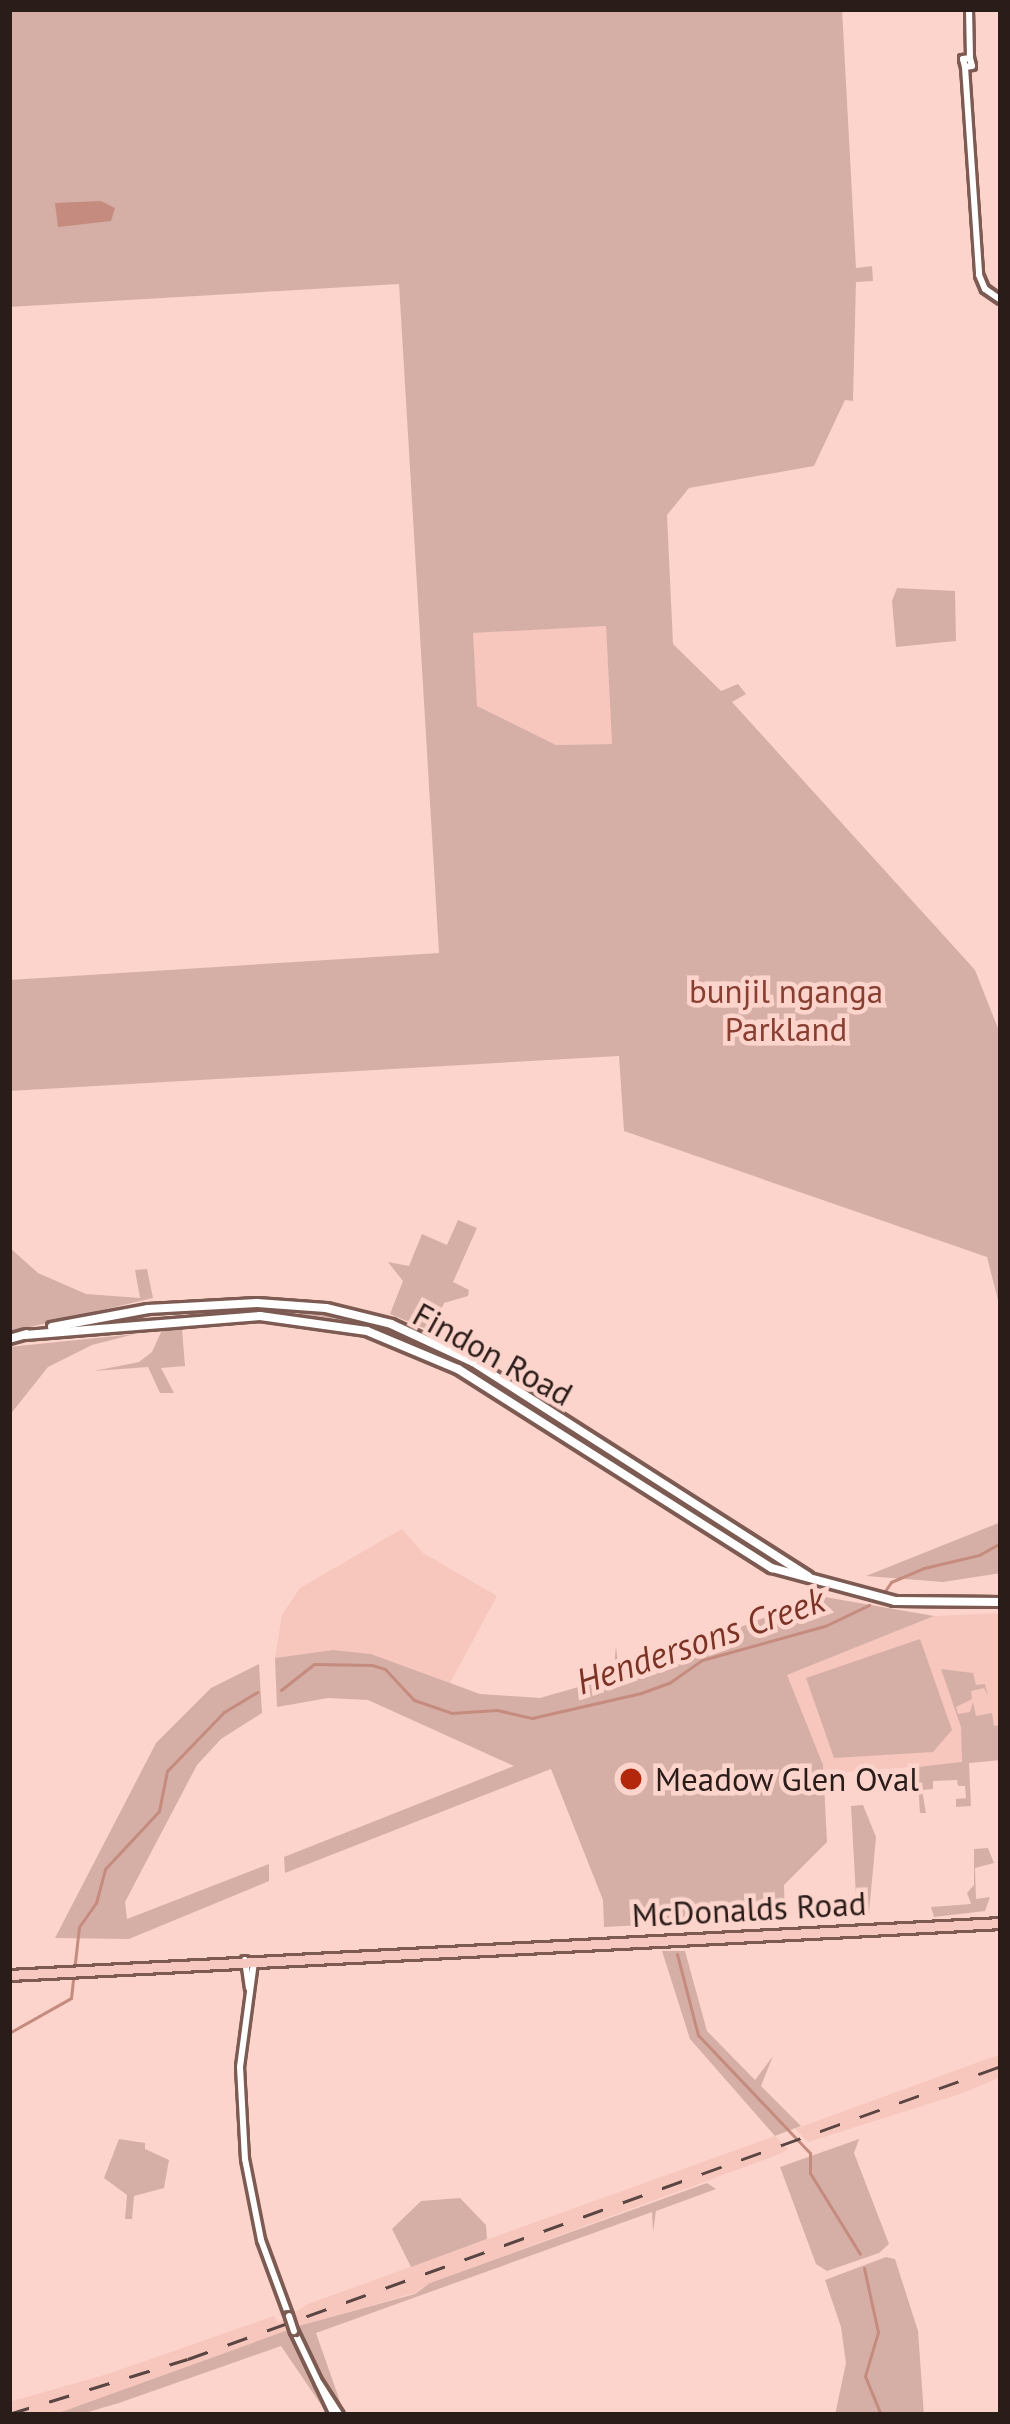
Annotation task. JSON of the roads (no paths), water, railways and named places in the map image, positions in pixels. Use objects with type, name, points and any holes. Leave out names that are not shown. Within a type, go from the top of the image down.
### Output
[{"type":"main road","name":"Findon Road","points":[[9,1339],[150,1309],[270,1303],[326,1308],[391,1324],[451,1350],[519,1391],[692,1510],[720,1537],[772,1568],[907,1602],[1001,1602]]},
{"type":"main road","points":[[270,1303],[270,1316]]},
{"type":"main road","points":[[150,1309],[152,1323]]},
{"type":"main road","name":"Findon Road","points":[[25,1335],[270,1316],[337,1324],[400,1342],[826,1585]]},
{"type":"main road","points":[[512,1403],[519,1391]]},
{"type":"main road","points":[[772,1568],[778,1564],[776,1556]]},
{"type":"main road","name":"McDonalds Road","points":[[9,1975],[1001,1925]]},
{"type":"street","points":[[969,9],[967,63],[980,278],[1001,300]]},
{"type":"street","points":[[250,1962],[240,2067],[245,2162],[261,2240],[304,2359],[337,2415]]},
{"type":"waterway","name":"Hendersons Creek","points":[[885,1591],[891,1582],[924,1568],[979,1555],[1001,1543]]},
{"type":"waterway","name":"Hendersons Creek","points":[[281,1690],[314,1664],[372,1665],[385,1669],[414,1700],[451,1713],[497,1710],[532,1718],[641,1693],[669,1683],[702,1660],[825,1626],[869,1605]]},
{"type":"waterway","name":"Hendersons Creek","points":[[9,2033],[71,1998],[79,1927],[96,1903],[105,1869],[159,1811],[167,1771],[224,1712],[257,1692]]},
{"type":"waterway","points":[[677,1954],[698,2035],[810,2153],[810,2173],[860,2254]]},
{"type":"waterway","points":[[864,2268],[878,2332],[865,2376],[881,2415]]},
{"type":"railway","points":[[9,2414],[188,2359],[1001,2066]]},
{"type":"place","name":"Meadow Glen Oval","points":[[631,1779]]},
{"type":"park label","name":"bunjil nganga Parkland","points":[[786,1010]]}]
